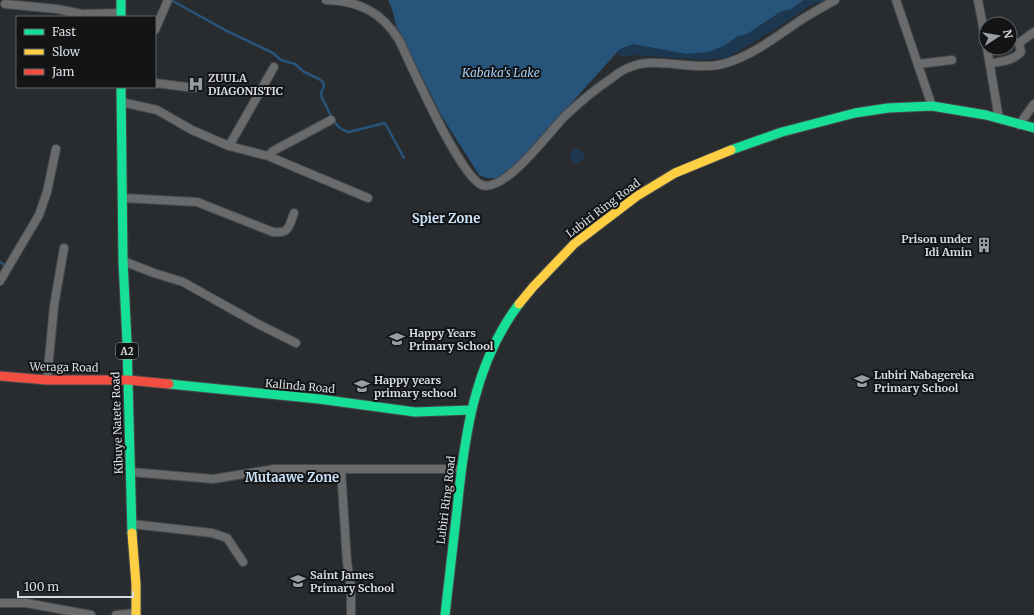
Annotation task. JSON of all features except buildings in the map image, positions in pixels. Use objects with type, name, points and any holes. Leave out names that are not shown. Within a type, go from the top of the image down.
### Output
[{"type":"main road","points":[[121,0],[121,15]]},
{"type":"main road","name":"Kibuye Natete Road","points":[[121,88],[122,261],[128,380],[136,614]]},
{"type":"main road","name":"Lubiri Ring Road","points":[[445,615],[461,469],[471,410],[489,354],[508,319],[533,287],[574,244],[638,196],[675,173],[782,132],[855,113],[888,108],[932,106],[986,115],[999,120],[1034,128]]},
{"type":"main road","name":"Weraga Road","points":[[0,376],[47,380],[128,380]]},
{"type":"main road","name":"Kalinda Road","points":[[128,380],[259,394],[320,398],[414,412],[471,410]]},
{"type":"street","points":[[156,28],[168,0]]},
{"type":"street","points":[[326,0],[338,0],[370,10],[382,18],[392,29],[399,40],[431,110],[469,174],[476,182],[483,186],[492,186],[514,173],[564,117],[580,103],[613,77],[633,66],[648,63],[700,66],[721,65],[756,50],[835,0]]},
{"type":"street","points":[[896,0],[932,106]]},
{"type":"street","points":[[978,0],[981,16]]},
{"type":"street","points":[[5,4],[57,9],[82,14],[121,15]]},
{"type":"street","points":[[990,64],[1017,57],[1021,52],[1019,43],[1034,32]]},
{"type":"street","points":[[988,56],[999,120]]},
{"type":"street","points":[[918,64],[952,60]]},
{"type":"street","points":[[228,146],[274,67]]},
{"type":"street","points":[[156,83],[195,88]]},
{"type":"street","points":[[121,102],[157,110],[192,130],[228,146],[268,156],[368,198]]},
{"type":"street","points":[[1019,125],[1034,104]]},
{"type":"street","points":[[268,156],[273,151],[331,120]]},
{"type":"street","points":[[0,281],[39,215],[47,192],[56,148]]},
{"type":"street","points":[[122,198],[197,202],[273,232],[281,233],[287,230],[294,213]]},
{"type":"street","points":[[47,380],[54,306],[64,248]]},
{"type":"street","points":[[122,261],[183,282],[258,324],[296,343]]},
{"type":"street","points":[[131,472],[213,479],[275,469],[461,469]]},
{"type":"street","points":[[340,469],[347,562],[351,586],[351,615]]},
{"type":"street","points":[[132,524],[212,533],[224,536],[229,540],[243,562]]},
{"type":"street","points":[[0,603],[26,602],[91,615]]},
{"type":"street","points":[[116,615],[136,614]]},
{"type":"shaded area","points":[[804,0],[827,0],[809,6],[785,23],[727,58],[704,60],[633,55],[619,57],[616,42],[724,46],[738,36],[747,34],[780,12],[791,9]]},
{"type":"shaded area","points":[[577,149],[582,151],[584,156],[582,161],[577,163],[572,161],[570,156],[572,151]]},
{"type":"water","name":"Kabaka's Lake","points":[[388,0],[804,0],[791,9],[780,12],[747,34],[738,36],[724,46],[708,52],[687,54],[633,44],[620,49],[504,178],[486,178],[479,175],[441,115],[396,25]]},
{"type":"waterway","points":[[171,0],[225,30],[273,53],[281,60],[295,64],[304,72],[323,82],[324,86],[321,93],[322,98],[339,128],[349,132],[385,123],[404,158]]},
{"type":"waterway","points":[[0,262],[6,266]]},
{"type":"traffic: fast","points":[[121,0],[121,16]]},
{"type":"traffic: fast","points":[[121,88],[123,261],[127,342],[132,533]]},
{"type":"traffic: fast","points":[[731,150],[782,132],[855,113],[888,108],[932,106],[986,115],[1034,128]]},
{"type":"traffic: fast","points":[[445,615],[463,456],[474,402],[481,376],[491,351],[519,304]]},
{"type":"traffic: fast","points":[[169,384],[319,399],[415,412],[471,410]]},
{"type":"traffic: slow","points":[[519,304],[574,244],[637,196],[675,173],[731,150]]},
{"type":"traffic: slow","points":[[132,533],[136,584],[136,615]]},
{"type":"traffic: jam","points":[[0,376],[47,380],[128,380],[169,384]]},
{"type":"place","name":"ZUULA DIAGONISTIC","points":[[196,84]]},
{"type":"place","name":"Prison under Idi Amin","points":[[984,245]]},
{"type":"place","name":"Happy Years Primary School","points":[[397,339]]},
{"type":"place","name":"Lubiri Nabagereka Primary School","points":[[862,381]]},
{"type":"place","name":"Happy years primary school","points":[[362,386]]},
{"type":"place","name":"Saint James Primary School","points":[[298,581]]},
{"type":"district","name":"Spier Zone","points":[[446,218]]},
{"type":"district","name":"Mutaawe Zone","points":[[292,477]]}]
